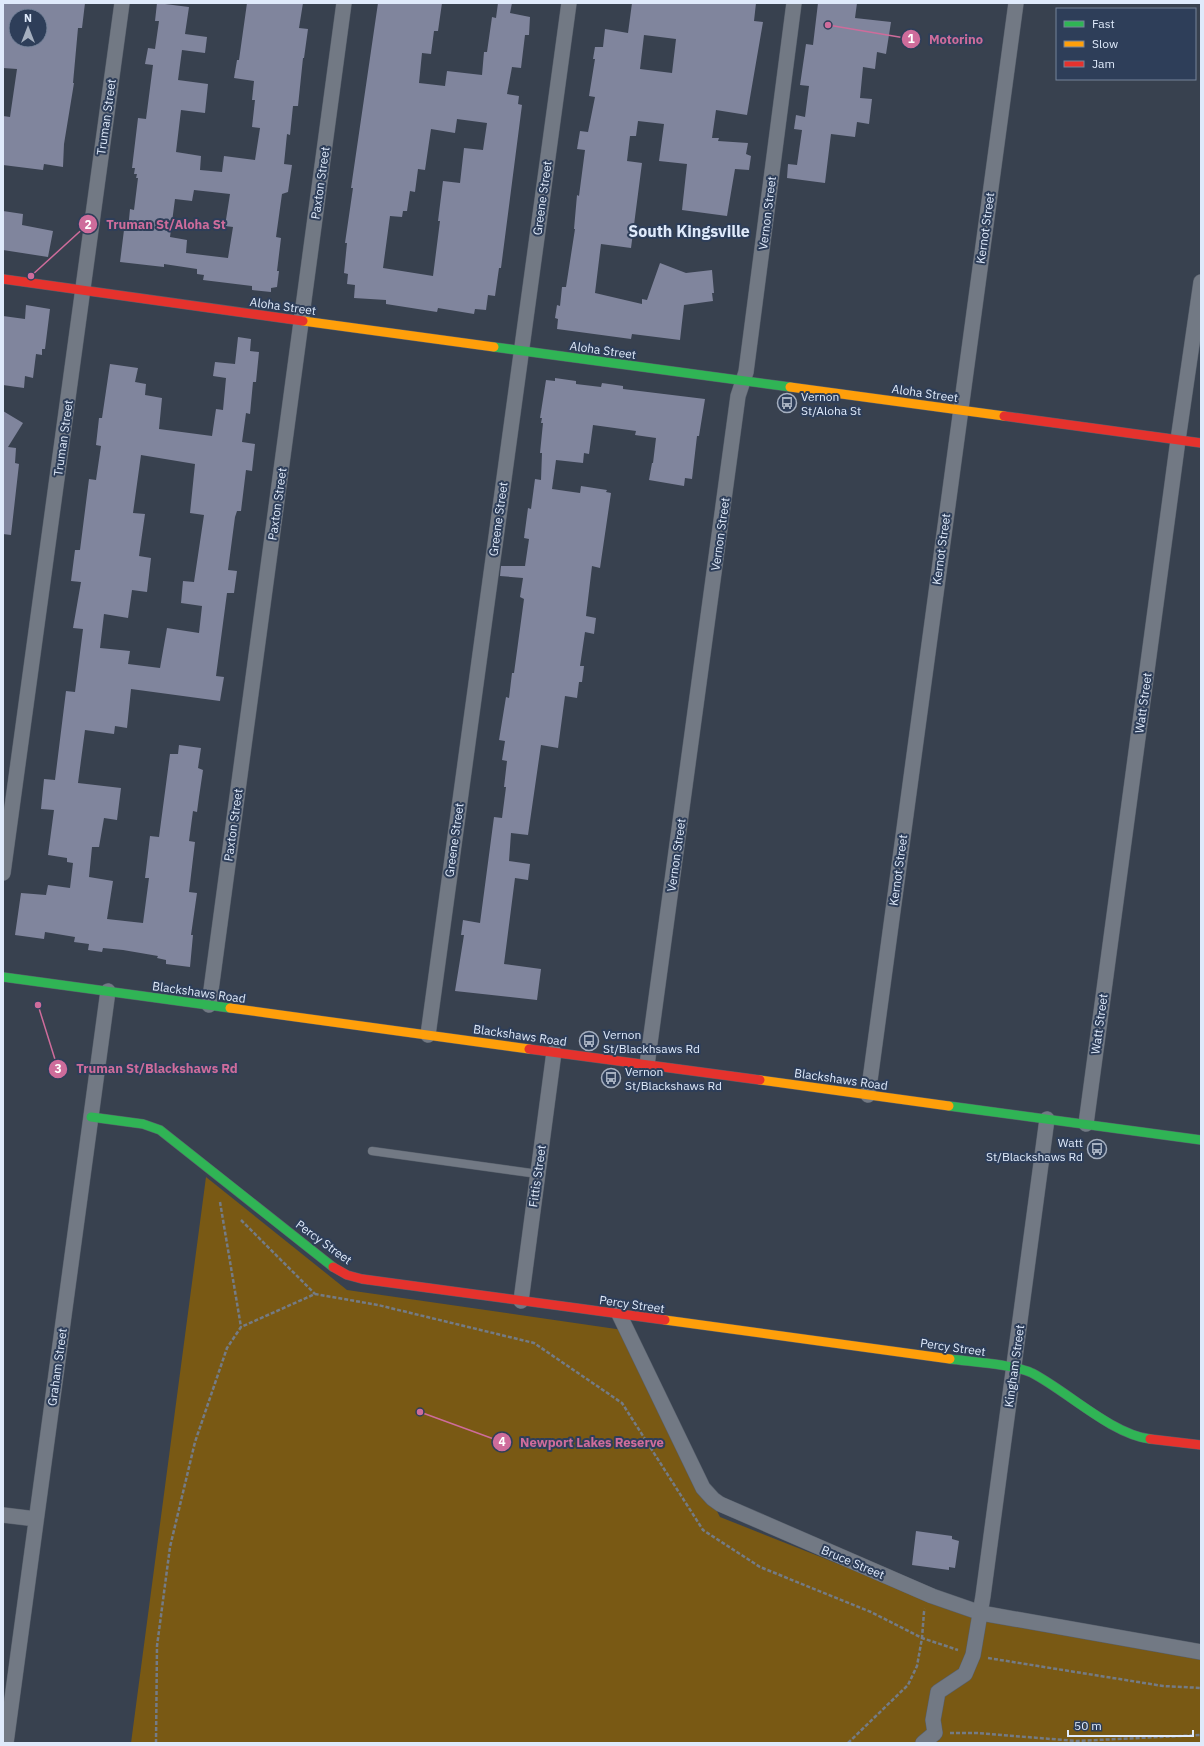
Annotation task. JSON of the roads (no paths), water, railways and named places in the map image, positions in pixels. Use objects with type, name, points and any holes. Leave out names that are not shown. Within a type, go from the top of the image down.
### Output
[{"type":"street","name":"Truman Street","points":[[3,873],[122,3]]},
{"type":"street","name":"Paxton Street","points":[[209,1005],[344,3]]},
{"type":"street","name":"Greene Street","points":[[428,1035],[568,3]]},
{"type":"street","name":"Vernon Street","points":[[647,1065],[738,396],[746,372],[794,3]]},
{"type":"street","name":"Kernot Street","points":[[868,1095],[1016,3]]},
{"type":"street","name":"Aloha Street","points":[[3,279],[1201,443]]},
{"type":"street","name":"Watt Street","points":[[1086,1124],[1178,440],[1201,282]]},
{"type":"street","name":"Blackshaws Road","points":[[3,977],[1201,1140]]},
{"type":"street","name":"Graham Street","points":[[6,1743],[108,991]]},
{"type":"street","name":"Fittis Street","points":[[521,1301],[554,1052]]},
{"type":"street","name":"Percy Street","points":[[91,1117],[143,1124],[160,1130],[333,1266],[347,1275],[362,1279],[1014,1368],[1031,1372],[1120,1429],[1144,1438],[1201,1445]]},
{"type":"street","name":"Kingham Street","points":[[923,1743],[935,1733],[933,1720],[938,1692],[965,1674],[973,1655],[976,1631],[981,1613],[1047,1119]]},
{"type":"street","name":"Bruce Street","points":[[619,1314],[703,1488],[713,1499],[728,1508],[932,1596],[981,1613],[1201,1652]]},
{"type":"street","points":[[3,1515],[36,1519]]},
{"type":"lane","points":[[372,1151],[538,1174]]},
{"type":"place","name":"Motorino","points":[[828,25]]},
{"type":"place","name":"Truman St/Aloha St","points":[[31,276]]},
{"type":"place","name":"Vernon St/Aloha St","points":[[787,403]]},
{"type":"place","name":"Truman St/Blackshaws Rd","points":[[38,1005]]},
{"type":"place","name":"Vernon St/Blackhsaws Rd","points":[[589,1041]]},
{"type":"place","name":"Vernon St/Blackshaws Rd","points":[[611,1078]]},
{"type":"place","name":"Watt St/Blackshaws Rd","points":[[1097,1149]]},
{"type":"place","name":"Newport Lakes Reserve","points":[[420,1412]]},
{"type":"district","name":"South Kingsville","points":[[689,231]]}]
